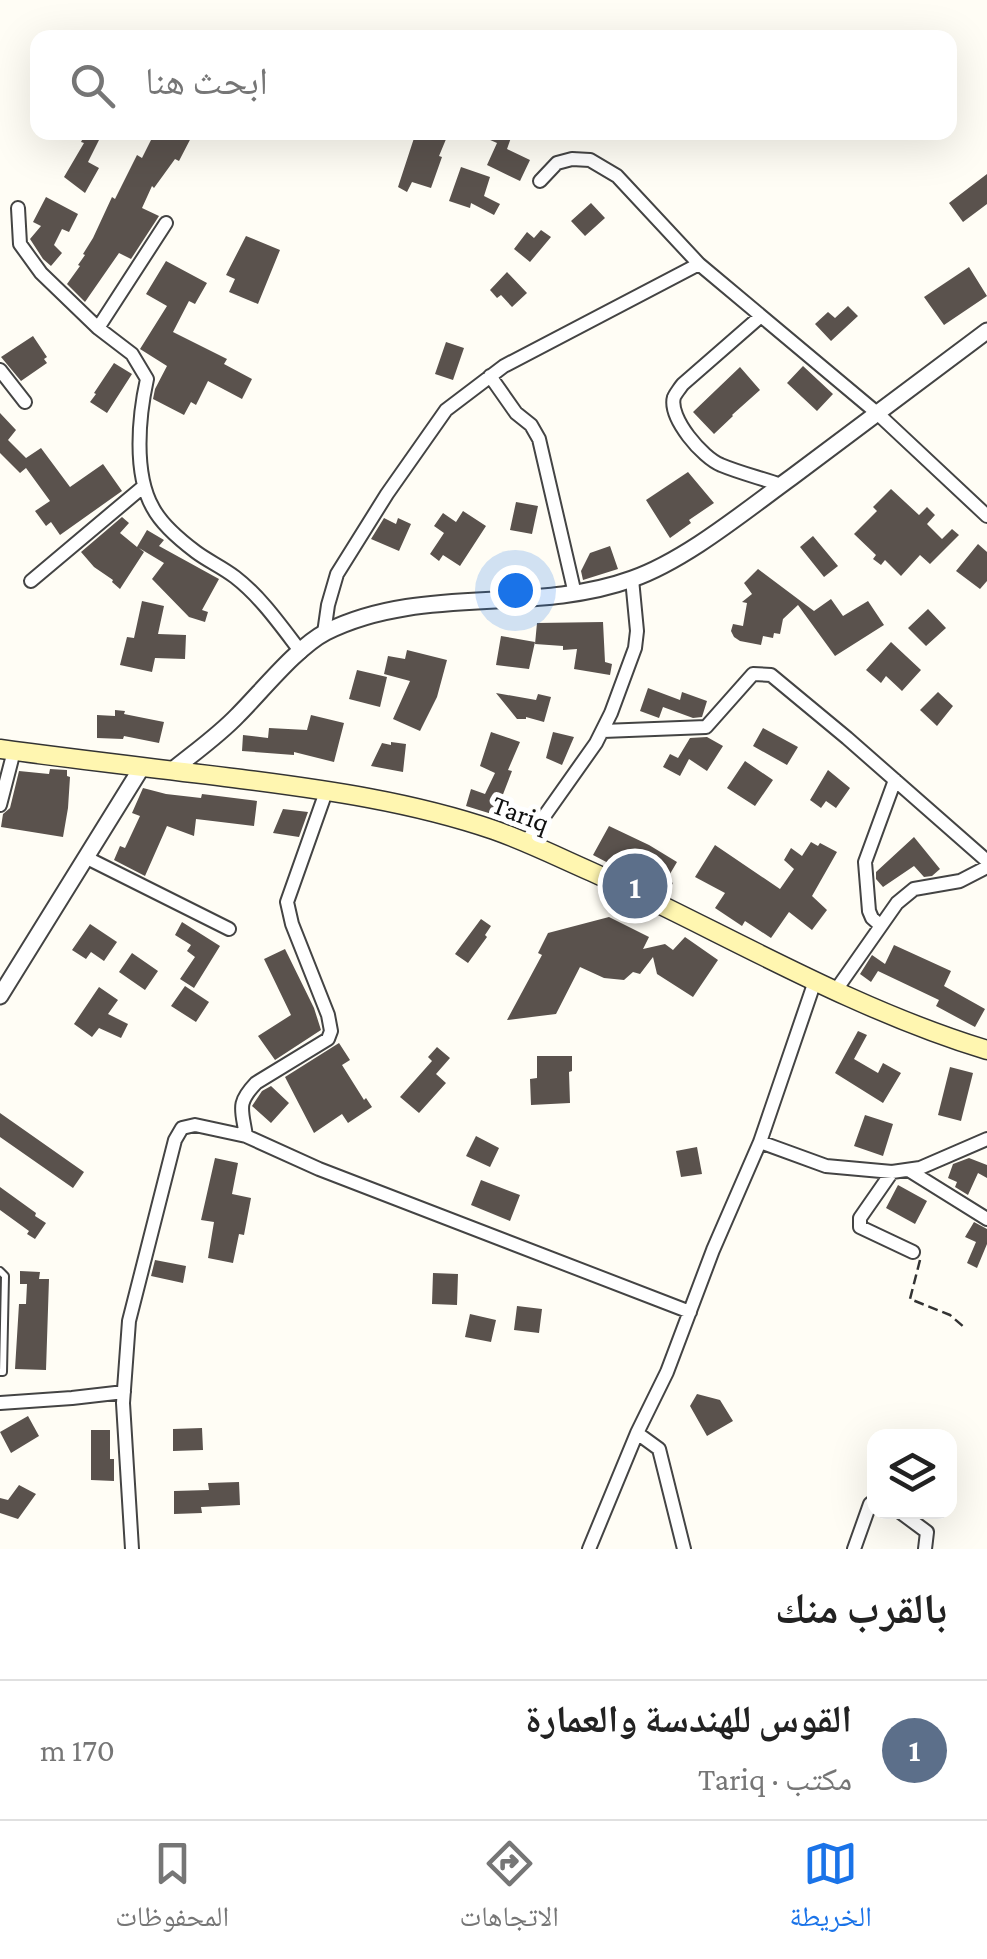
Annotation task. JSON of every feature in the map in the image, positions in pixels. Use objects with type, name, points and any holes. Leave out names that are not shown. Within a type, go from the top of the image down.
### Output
[{"type":"main road","name":"Tariq","points":[[7,750],[328,790],[437,813],[526,842],[878,1010],[987,1050]]},
{"type":"street","points":[[540,181],[558,163],[572,159],[590,160],[617,176],[699,264],[876,413],[987,516]]},
{"type":"street","points":[[18,208],[20,244],[42,273],[98,328],[132,354],[147,379],[140,412],[144,486],[153,508],[173,533],[234,576],[260,600],[301,652]]},
{"type":"street","points":[[98,328],[166,223]]},
{"type":"street","points":[[324,633],[336,574],[446,410],[504,366],[699,264]]},
{"type":"street","points":[[762,316],[683,384],[674,396],[674,408],[699,451],[718,465],[780,485]]},
{"type":"street","points":[[174,769],[236,718],[324,633],[376,612],[430,603],[574,594],[632,579],[676,557],[744,512],[987,331]]},
{"type":"street","points":[[0,370],[25,402]]},
{"type":"street","points":[[490,376],[539,439],[574,594]]},
{"type":"street","points":[[31,582],[144,486]]},
{"type":"street","points":[[526,842],[603,731],[635,648],[638,632],[632,579]]},
{"type":"street","points":[[603,731],[706,727],[753,674],[771,674],[987,864],[960,882],[914,889],[896,903],[836,990]]},
{"type":"street","points":[[0,805],[7,750]]},
{"type":"street","points":[[0,996],[142,767]]},
{"type":"street","points":[[880,924],[869,911],[865,862],[895,780]]},
{"type":"street","points":[[246,1136],[242,1102],[256,1082],[328,1038],[331,1031],[287,902],[328,790]]},
{"type":"street","points":[[87,858],[228,929]]},
{"type":"street","points":[[589,1549],[667,1372],[713,1250],[760,1142],[815,981]]},
{"type":"street","points":[[132,1549],[123,1403],[129,1322],[175,1140],[182,1128],[195,1125],[246,1136],[319,1169],[690,1312]]},
{"type":"street","points":[[760,1142],[826,1166],[892,1172],[910,1171],[987,1139]]},
{"type":"street","points":[[910,1171],[987,1219]]},
{"type":"street","points":[[892,1172],[859,1224],[914,1252]]},
{"type":"street","points":[[0,1403],[124,1392]]},
{"type":"street","points":[[638,1433],[659,1449],[684,1549]]},
{"type":"street","points":[[854,1549],[867,1512]]},
{"type":"street","points":[[910,1519],[928,1532],[925,1549]]},
{"type":"lane","points":[[0,1271],[5,1276],[0,1372]]},
{"type":"path","points":[[914,1252],[921,1264],[910,1299],[950,1315],[965,1328]]},
{"type":"building","points":[[99,140],[88,162],[99,168],[85,193],[64,177],[84,143],[81,142]]},
{"type":"building","points":[[151,140],[190,140],[179,161],[175,159],[152,186],[142,208],[159,216],[131,259],[119,253],[85,302],[67,284],[137,155],[142,158]]},
{"type":"building","points":[[413,140],[446,140],[431,188],[412,182],[407,192],[398,187]]},
{"type":"building","points":[[490,140],[510,140],[507,149],[530,160],[520,181],[487,165],[497,143]]},
{"type":"building","points":[[461,167],[490,177],[484,196],[500,204],[494,215],[471,203],[470,208],[449,201]]},
{"type":"building","points":[[987,174],[987,204],[963,222],[949,203]]},
{"type":"building","points":[[46,197],[78,214],[69,232],[62,229],[54,245],[62,253],[51,266],[30,239],[41,226],[33,222]]},
{"type":"building","points":[[591,203],[605,218],[585,236],[571,221]]},
{"type":"building","points":[[541,230],[551,237],[530,262],[514,249],[527,232],[534,238]]},
{"type":"building","points":[[246,236],[280,250],[258,304],[229,292],[235,279],[226,275]]},
{"type":"building","points":[[166,261],[207,283],[195,304],[189,301],[173,332],[227,359],[224,364],[252,379],[242,399],[208,381],[196,405],[191,402],[184,415],[153,399],[167,366],[140,349],[167,306],[146,294]]},
{"type":"building","points":[[969,267],[987,296],[944,325],[924,297]]},
{"type":"building","points":[[507,272],[527,293],[512,307],[490,290]]},
{"type":"building","points":[[848,306],[858,316],[831,341],[815,324],[828,312],[835,318]]},
{"type":"building","points":[[33,336],[47,363],[21,381],[1,357]]},
{"type":"building","points":[[446,342],[464,348],[453,380],[435,374]]},
{"type":"building","points":[[114,363],[132,374],[107,413],[90,402]]},
{"type":"building","points":[[803,366],[833,394],[817,411],[787,383]]},
{"type":"building","points":[[740,367],[760,390],[714,434],[693,412]]},
{"type":"building","points":[[0,413],[16,430],[8,440],[26,458],[41,448],[70,487],[103,464],[122,491],[60,535],[51,522],[46,526],[35,511],[50,501],[26,468],[20,473],[0,453]]},
{"type":"building","points":[[688,472],[714,503],[670,538],[646,500]]},
{"type":"building","points":[[891,489],[919,515],[927,507],[935,515],[927,524],[942,539],[952,529],[959,535],[930,564],[920,555],[901,576],[885,560],[881,565],[873,559],[876,555],[854,534],[877,511],[873,507]]},
{"type":"building","points":[[516,502],[538,506],[532,534],[510,530]]},
{"type":"building","points":[[463,511],[486,526],[460,566],[443,555],[439,561],[430,554],[444,533],[434,526],[443,513],[456,522]]},
{"type":"building","points":[[122,517],[129,523],[120,533],[137,547],[147,530],[164,540],[159,546],[219,579],[202,610],[208,612],[205,622],[189,617],[152,579],[164,563],[139,548],[144,552],[120,589],[81,552]]},
{"type":"building","points":[[384,518],[396,524],[398,518],[411,524],[399,551],[371,539]]},
{"type":"building","points":[[813,536],[838,566],[824,577],[800,547]]},
{"type":"building","points":[[978,544],[987,552],[987,581],[980,589],[956,571]]},
{"type":"building","points":[[610,546],[618,569],[583,580],[581,571],[590,553]]},
{"type":"building","points":[[758,569],[814,611],[831,599],[843,616],[868,601],[884,625],[835,656],[798,605],[783,619],[780,634],[774,633],[773,638],[763,636],[761,645],[740,641],[731,631],[733,624],[743,626],[747,603],[742,602],[752,594],[744,583]]},
{"type":"building","points":[[142,601],[164,606],[158,634],[186,635],[185,659],[155,658],[152,672],[120,665],[127,637],[134,638]]},
{"type":"building","points":[[928,609],[946,628],[926,646],[908,628]]},
{"type":"building","points":[[603,622],[605,662],[612,664],[610,675],[574,669],[577,649],[535,644],[537,623]]},
{"type":"building","points":[[501,636],[535,642],[529,669],[496,665]]},
{"type":"building","points":[[891,642],[921,670],[902,691],[886,676],[881,683],[866,670]]},
{"type":"building","points":[[407,650],[447,660],[437,697],[420,731],[393,719],[410,681],[384,674],[388,656],[405,659]]},
{"type":"building","points":[[357,670],[387,677],[380,707],[349,699]]},
{"type":"building","points":[[648,688],[680,700],[682,692],[707,701],[702,717],[693,718],[663,707],[659,718],[640,711]]},
{"type":"building","points":[[938,692],[953,706],[937,726],[920,710]]},
{"type":"building","points":[[496,693],[536,700],[538,694],[551,697],[544,722],[517,719]]},
{"type":"building","points":[[115,710],[164,722],[159,743],[124,736],[97,738],[97,715],[115,716]]},
{"type":"building","points":[[311,715],[344,723],[334,762],[294,752],[242,751],[243,735],[268,738],[269,728],[307,730]]},
{"type":"building","points":[[763,728],[798,747],[787,765],[753,746]]},
{"type":"building","points":[[491,732],[520,742],[495,815],[466,806],[471,789],[485,794],[495,773],[480,766]]},
{"type":"building","points":[[553,732],[574,737],[562,765],[546,758]]},
{"type":"building","points":[[707,737],[723,746],[707,771],[689,759],[680,776],[663,767],[670,754],[678,758],[690,738]]},
{"type":"building","points":[[382,743],[406,744],[403,772],[371,766]]},
{"type":"building","points":[[745,761],[773,780],[755,806],[727,788]]},
{"type":"building","points":[[50,769],[67,770],[70,777],[63,837],[1,827],[19,771],[49,774]]},
{"type":"building","points":[[828,770],[850,788],[836,808],[826,801],[821,808],[810,800]]},
{"type":"building","points":[[143,788],[201,798],[202,794],[257,801],[254,826],[196,819],[194,836],[167,826],[145,876],[114,860],[120,846],[125,848],[140,816],[132,813]]},
{"type":"building","points":[[283,809],[308,812],[299,837],[273,833]]},
{"type":"building","points":[[609,826],[677,862],[667,879],[673,883],[667,894],[593,855]]},
{"type":"building","points":[[914,837],[940,869],[924,877],[914,866],[883,887],[876,872]]},
{"type":"building","points":[[811,842],[837,852],[812,896],[827,910],[812,930],[789,912],[771,938],[745,921],[742,926],[715,908],[725,893],[695,877],[715,845],[780,889],[794,869],[784,860],[791,848],[802,856]]},
{"type":"building","points":[[609,917],[649,937],[643,949],[665,944],[673,950],[685,937],[718,960],[693,997],[657,974],[653,957],[640,974],[633,972],[624,980],[604,978],[580,967],[556,1014],[507,1020],[542,955],[538,953],[548,933]]},
{"type":"building","points":[[481,919],[491,926],[468,963],[455,954]]},
{"type":"building","points":[[182,922],[220,946],[194,988],[180,979],[195,957],[187,951],[191,945],[175,935]]},
{"type":"building","points":[[90,924],[117,942],[104,961],[91,952],[86,959],[72,950]]},
{"type":"building","points":[[894,945],[951,971],[944,986],[985,1009],[975,1027],[936,1006],[939,1000],[878,971],[871,982],[860,974],[872,955],[885,964]]},
{"type":"building","points":[[285,949],[321,1030],[275,1060],[258,1036],[291,1015],[264,959]]},
{"type":"building","points":[[132,953],[158,971],[145,990],[119,972]]},
{"type":"building","points":[[185,986],[209,1002],[196,1022],[171,1006]]},
{"type":"building","points":[[99,987],[118,1000],[108,1014],[128,1024],[121,1038],[99,1028],[92,1037],[74,1024]]},
{"type":"building","points":[[858,1031],[867,1035],[854,1059],[878,1073],[883,1063],[901,1073],[883,1103],[835,1073]]},
{"type":"building","points":[[339,1043],[350,1060],[342,1065],[372,1107],[348,1123],[342,1114],[314,1133],[285,1077]]},
{"type":"building","points":[[437,1047],[450,1058],[436,1074],[446,1083],[419,1113],[400,1097],[432,1061],[428,1057]]},
{"type":"building","points":[[537,1056],[572,1056],[570,1103],[531,1105],[530,1079],[537,1078]]},
{"type":"building","points":[[950,1067],[973,1073],[961,1121],[938,1115]]},
{"type":"building","points":[[271,1086],[289,1103],[271,1123],[252,1106],[262,1091]]},
{"type":"building","points":[[0,1113],[84,1172],[73,1188],[0,1137]]},
{"type":"building","points":[[865,1115],[893,1124],[883,1156],[854,1146]]},
{"type":"building","points":[[476,1136],[499,1148],[490,1167],[466,1156]]},
{"type":"building","points":[[697,1147],[702,1174],[681,1177],[676,1151]]},
{"type":"building","points":[[215,1158],[238,1163],[232,1194],[251,1198],[244,1235],[239,1234],[233,1263],[208,1258],[214,1222],[201,1220]]},
{"type":"building","points":[[969,1158],[987,1165],[987,1178],[978,1173],[968,1195],[948,1178],[953,1164]]},
{"type":"building","points":[[481,1180],[520,1195],[510,1221],[471,1205]]},
{"type":"building","points":[[898,1185],[927,1201],[915,1224],[886,1208]]},
{"type":"building","points":[[0,1187],[46,1223],[35,1239],[0,1210]]},
{"type":"building","points":[[974,1222],[987,1229],[987,1244],[977,1268],[967,1263],[976,1242],[965,1237]]},
{"type":"building","points":[[155,1260],[186,1266],[183,1283],[151,1276]]},
{"type":"building","points":[[20,1271],[40,1272],[39,1279],[49,1279],[46,1370],[15,1369],[19,1304],[26,1304],[27,1284],[20,1284]]},
{"type":"building","points":[[433,1273],[458,1274],[457,1305],[432,1304]]},
{"type":"building","points":[[517,1306],[542,1309],[539,1333],[514,1330]]},
{"type":"building","points":[[470,1314],[496,1320],[491,1342],[465,1337]]},
{"type":"building","points":[[697,1394],[720,1400],[733,1421],[707,1436],[690,1406]]},
{"type":"building","points":[[28,1416],[39,1436],[11,1453],[0,1432]]},
{"type":"building","points":[[202,1428],[203,1450],[173,1451],[173,1429]]},
{"type":"building","points":[[91,1430],[110,1430],[114,1481],[91,1480]]},
{"type":"building","points":[[239,1482],[240,1505],[201,1507],[202,1513],[174,1514],[174,1491],[209,1490],[208,1483]]},
{"type":"building","points":[[19,1485],[36,1494],[18,1519],[0,1513],[0,1498],[8,1500]]},
{"type":"place","name":"القوس للهندسة والعمارة","points":[[635,886]]}]
